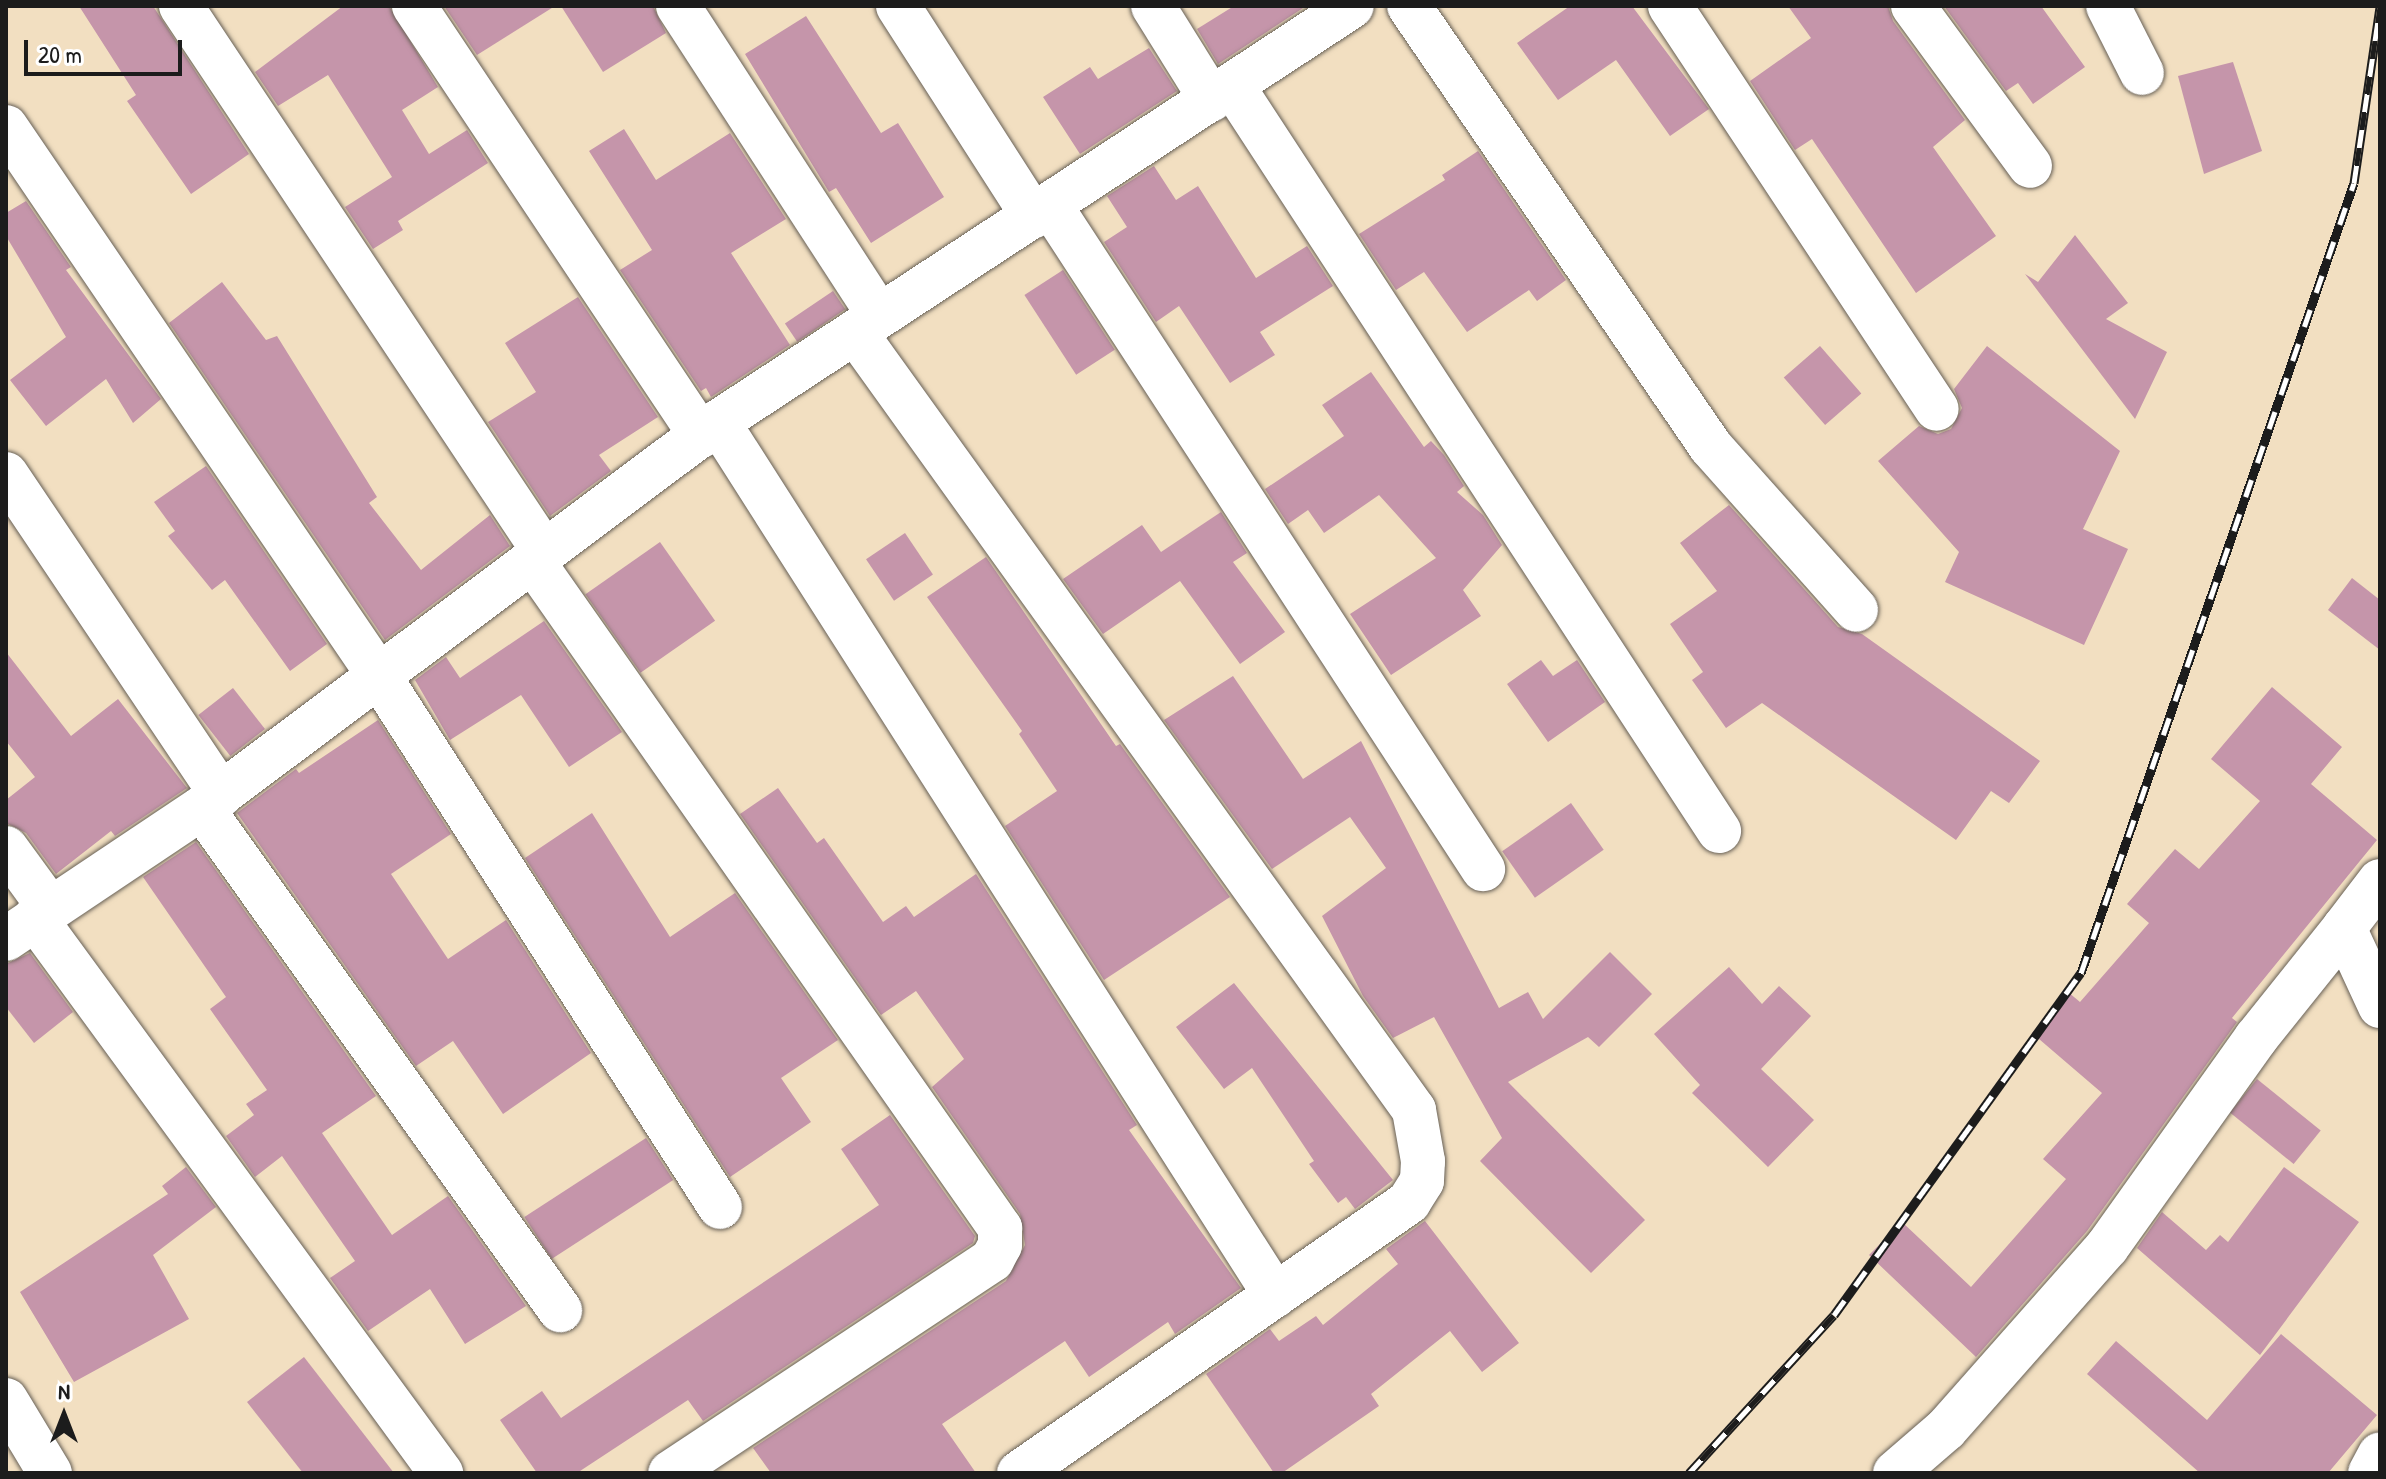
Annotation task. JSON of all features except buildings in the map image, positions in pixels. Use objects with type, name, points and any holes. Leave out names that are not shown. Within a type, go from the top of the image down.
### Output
[{"type":"street","points":[[181,6],[538,556],[1000,1228],[1000,1245],[992,1260],[670,1473]]},
{"type":"street","points":[[414,6],[710,429],[1275,1295]]},
{"type":"street","points":[[678,6],[867,324],[1414,1110],[1422,1181],[1409,1202],[1019,1473]]},
{"type":"street","points":[[898,6],[1042,210],[1483,869]]},
{"type":"street","points":[[1153,6],[1222,92],[1719,831]]},
{"type":"street","points":[[30,921],[212,801],[710,429],[1352,6]]},
{"type":"street","points":[[1409,6],[1711,447],[1856,610]]},
{"type":"street","points":[[1670,6],[1937,409]]},
{"type":"street","points":[[1913,6],[2030,166]]},
{"type":"street","points":[[2108,6],[2142,73]]},
{"type":"street","points":[[6,127],[379,676],[720,1207]]},
{"type":"street","points":[[6,474],[212,801],[560,1310]]},
{"type":"street","points":[[6,848],[30,921],[441,1473]]},
{"type":"street","points":[[1895,1473],[1946,1429],[2107,1247],[2256,1038],[2380,881]]},
{"type":"street","points":[[2344,928],[2380,1006]]},
{"type":"street","points":[[6,1400],[50,1473]]},
{"type":"street","points":[[2370,1473],[2380,1454]]},
{"type":"railway","points":[[1689,1473],[1834,1315],[2081,973],[2354,183],[2380,6]]}]
